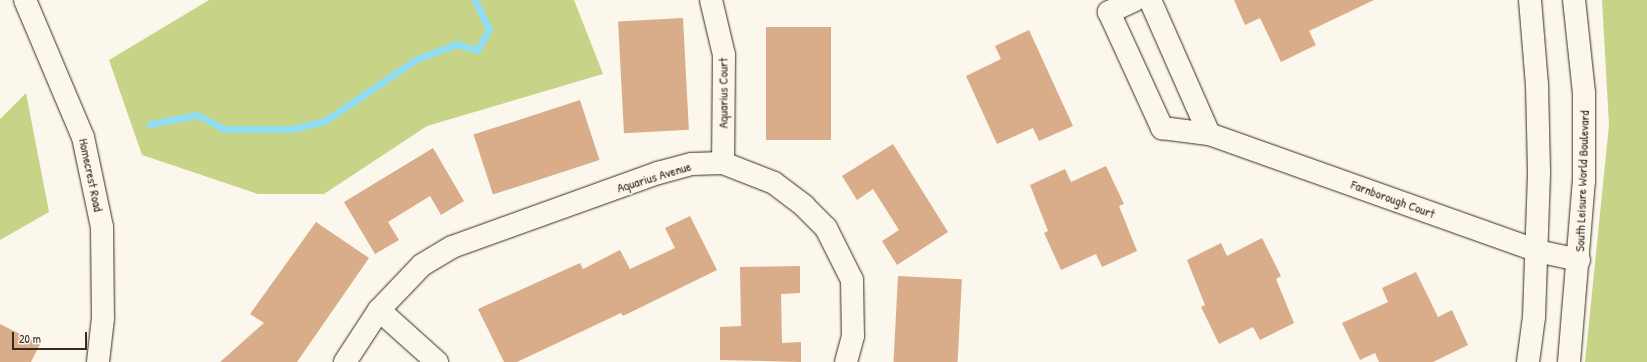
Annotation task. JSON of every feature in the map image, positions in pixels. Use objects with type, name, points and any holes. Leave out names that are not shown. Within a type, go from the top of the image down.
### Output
[{"type":"street","name":"Homecrest Road","points":[[25,0],[83,137],[102,227],[103,318],[98,362]]},
{"type":"street","name":"Aquarius Court","points":[[711,0],[724,55],[723,163]]},
{"type":"street","name":"Farnborough Court","points":[[1135,0],[1109,12],[1162,128],[1209,134],[1537,251],[1579,260]]},
{"type":"street","points":[[1150,0],[1209,134]]},
{"type":"street","points":[[1528,362],[1534,317],[1537,251],[1537,85],[1530,0]]},
{"type":"street","name":"South Leisure World Boulevard","points":[[1569,362],[1579,260],[1584,181],[1584,93],[1574,0]]},
{"type":"street","name":"Aquarius Avenue","points":[[345,362],[379,310],[422,265],[452,247],[658,173],[692,164],[723,163],[774,183],[804,206],[826,228],[852,280],[853,336],[846,362]]},
{"type":"street","points":[[379,310],[437,362]]},
{"type":"green space","points":[[209,0],[574,0],[603,74],[427,126],[324,194],[258,194],[142,155],[109,60]]},
{"type":"green space","points":[[1602,0],[1647,0],[1647,362],[1585,362],[1609,125]]},
{"type":"green space","points":[[26,93],[49,212],[0,240],[0,119]]},
{"type":"building","points":[[1234,0],[1374,0],[1309,31],[1316,45],[1281,62],[1260,18],[1245,25]]},
{"type":"building","points":[[683,18],[689,130],[624,133],[618,21]]},
{"type":"building","points":[[766,27],[831,27],[831,140],[766,140]]},
{"type":"building","points":[[1029,30],[1073,126],[1039,141],[1033,128],[997,144],[966,76],[1001,59],[995,46]]},
{"type":"building","points":[[580,100],[599,160],[493,195],[473,135]]},
{"type":"building","points":[[893,144],[948,232],[897,265],[882,241],[899,230],[873,189],[857,200],[842,176]]},
{"type":"building","points":[[433,148],[464,201],[441,215],[430,196],[388,222],[399,240],[375,254],[344,202]]},
{"type":"building","points":[[1106,166],[1124,204],[1119,206],[1137,251],[1102,267],[1096,254],[1061,270],[1044,233],[1048,231],[1030,185],[1065,169],[1071,182]]},
{"type":"building","points":[[690,216],[717,270],[623,316],[621,313],[517,362],[504,362],[478,309],[580,263],[583,269],[620,250],[630,269],[675,248],[665,228]]},
{"type":"building","points":[[316,222],[369,258],[297,362],[220,362],[264,323],[250,314]]},
{"type":"building","points":[[1262,238],[1281,276],[1276,279],[1294,323],[1260,340],[1253,327],[1219,344],[1201,307],[1205,305],[1187,260],[1221,243],[1227,256]]},
{"type":"building","points":[[800,266],[800,293],[781,294],[782,343],[801,342],[801,362],[720,360],[720,327],[741,326],[740,267]]},
{"type":"building","points":[[1416,272],[1438,317],[1452,310],[1468,345],[1433,362],[1379,362],[1375,353],[1360,360],[1342,323],[1388,302],[1382,288]]},
{"type":"building","points":[[898,276],[962,279],[958,362],[893,362]]},
{"type":"building","points":[[0,324],[40,344],[31,362],[0,362]]},
{"type":"waterway","points":[[150,124],[197,115],[224,129],[292,129],[325,121],[417,59],[457,44],[477,50],[489,29],[475,0]]}]
